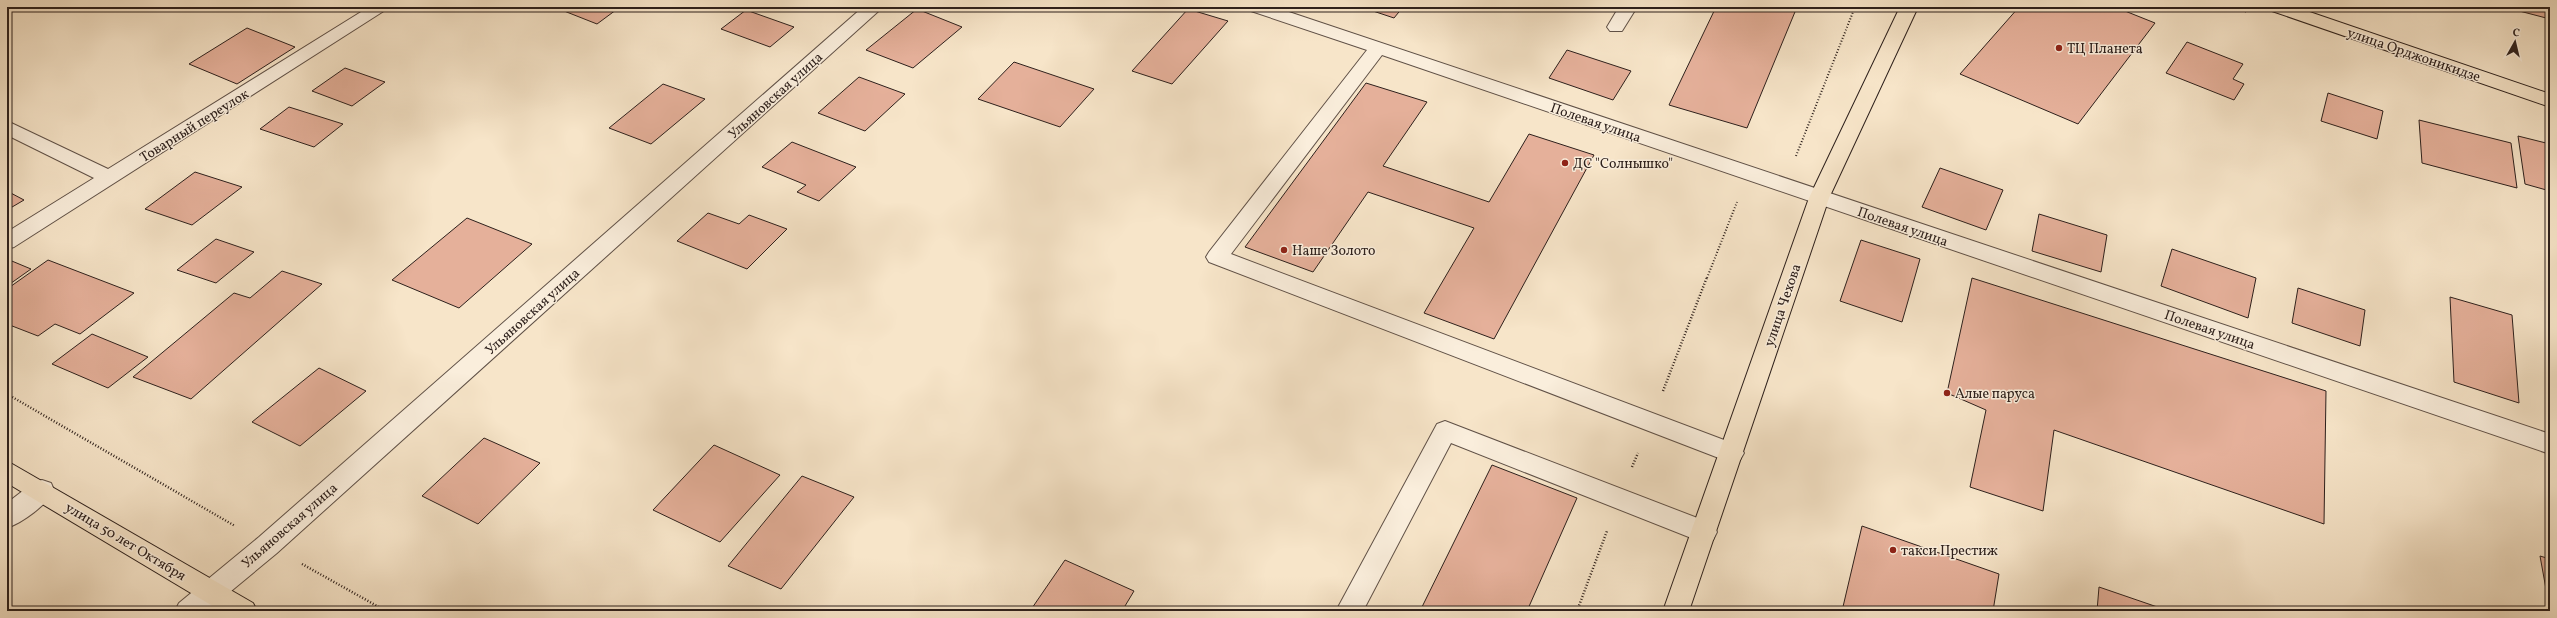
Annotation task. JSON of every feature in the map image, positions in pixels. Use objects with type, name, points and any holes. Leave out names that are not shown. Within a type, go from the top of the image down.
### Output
[{"type":"main road","name":"улица Чехова","points":[[1676,611],[1732,453],[1819,198],[1909,7]]},
{"type":"main road","name":"улица Орджоникидзе","points":[[2278,7],[2550,101]]},
{"type":"main road","name":"улица 50 лет Октября","points":[[7,471],[42,490],[244,611]]},
{"type":"street","name":"Товарный переулок","points":[[7,242],[381,7]]},
{"type":"street","name":"Ульяновская улица","points":[[188,611],[268,545],[874,7]]},
{"type":"street","name":"Полевая улица","points":[[1257,7],[2550,444]]},
{"type":"street","points":[[1616,27],[1628,7]]},
{"type":"street","points":[[1378,48],[1216,257],[1732,453]]},
{"type":"street","points":[[7,126],[110,178]]},
{"type":"street","points":[[1348,611],[1445,431],[1704,532]]},
{"type":"street","points":[[7,517],[42,490]]},
{"type":"path","points":[[1577,611],[1619,499],[1651,422],[1741,192],[1765,179],[1794,160],[1855,7]]},
{"type":"path","points":[[7,394],[268,545],[386,611]]},
{"type":"building","points":[[561,7],[620,7],[597,24],[559,9]]},
{"type":"building","points":[[1361,7],[1403,7],[1394,18]]},
{"type":"building","points":[[1716,7],[1797,7],[1747,128],[1669,105]]},
{"type":"building","name":"ТЦ Планета","points":[[2019,7],[2115,7],[2155,23],[2078,124],[1960,74]]},
{"type":"building","points":[[2504,7],[2550,7],[2550,19]]},
{"type":"building","points":[[917,9],[962,27],[913,68],[866,50]]},
{"type":"building","points":[[1188,9],[1228,21],[1172,84],[1132,71]]},
{"type":"building","points":[[746,10],[794,27],[770,47],[721,29]]},
{"type":"building","points":[[247,28],[295,47],[237,84],[189,64]]},
{"type":"building","points":[[2187,42],[2243,64],[2233,79],[2244,84],[2234,100],[2166,73]]},
{"type":"building","points":[[1567,50],[1631,71],[1613,100],[1549,78]]},
{"type":"building","points":[[1014,62],[1094,89],[1060,127],[978,99]]},
{"type":"building","points":[[345,68],[385,82],[352,106],[312,91]]},
{"type":"building","points":[[859,77],[905,94],[865,131],[818,113]]},
{"type":"building","points":[[1366,83],[1427,102],[1383,166],[1489,202],[1529,134],[1594,155],[1494,339],[1424,313],[1474,228],[1368,192],[1313,272],[1245,247]]},
{"type":"building","points":[[663,84],[705,99],[651,144],[609,128]]},
{"type":"building","points":[[2328,93],[2383,111],[2377,139],[2321,121]]},
{"type":"building","points":[[289,107],[343,124],[314,147],[260,129]]},
{"type":"building","points":[[2419,120],[2511,143],[2517,188],[2422,163]]},
{"type":"building","points":[[2518,136],[2550,144],[2550,191],[2525,184]]},
{"type":"building","points":[[792,142],[856,167],[819,201],[797,192],[806,185],[762,167]]},
{"type":"building","points":[[1940,168],[2003,190],[1986,230],[1922,207]]},
{"type":"building","points":[[195,172],[242,187],[192,225],[145,209]]},
{"type":"building","points":[[7,191],[24,200],[7,210]]},
{"type":"building","points":[[708,213],[739,224],[749,215],[787,229],[747,269],[677,241]]},
{"type":"building","points":[[2039,214],[2107,235],[2101,272],[2032,251]]},
{"type":"building","points":[[467,218],[532,244],[459,308],[392,280]]},
{"type":"building","points":[[216,239],[254,252],[216,283],[177,270]]},
{"type":"building","points":[[1861,240],[1920,259],[1902,322],[1840,301]]},
{"type":"building","points":[[2172,249],[2256,278],[2248,318],[2161,286]]},
{"type":"building","points":[[7,259],[31,269],[7,286]]},
{"type":"building","points":[[48,260],[134,293],[80,334],[55,324],[38,336],[7,324],[7,289]]},
{"type":"building","points":[[282,271],[322,284],[191,399],[133,377],[234,293],[250,298]]},
{"type":"building","points":[[1972,278],[2326,391],[2324,524],[2054,430],[2043,511],[1970,487],[1986,410],[1947,393]]},
{"type":"building","points":[[2298,288],[2365,310],[2360,346],[2292,323]]},
{"type":"building","points":[[2450,297],[2512,315],[2519,403],[2454,382]]},
{"type":"building","points":[[92,334],[148,357],[108,388],[52,364]]},
{"type":"building","points":[[319,368],[366,391],[300,446],[252,422]]},
{"type":"building","points":[[484,438],[540,463],[478,524],[422,496]]},
{"type":"building","points":[[714,445],[780,475],[720,542],[653,510]]},
{"type":"building","points":[[1492,465],[1577,498],[1527,611],[1420,611]]},
{"type":"building","points":[[802,476],[854,497],[781,589],[728,566]]},
{"type":"building","name":"такси Престиж","points":[[1862,526],[1999,574],[1993,611],[1842,611]]},
{"type":"building","points":[[2540,556],[2550,559],[2550,611]]},
{"type":"building","points":[[1065,560],[1134,591],[1122,611],[1030,611]]},
{"type":"building","points":[[2099,587],[2169,611],[2097,611]]},
{"type":"place","name":"ТЦ Планета","points":[[2059,48]]},
{"type":"place","name":"ДС \"Солнышко\"","points":[[1565,163]]},
{"type":"place","name":"Наше Золото","points":[[1284,250]]},
{"type":"place","name":"Алые паруса","points":[[1947,393]]},
{"type":"place","name":"такси Престиж","points":[[1893,550]]}]
